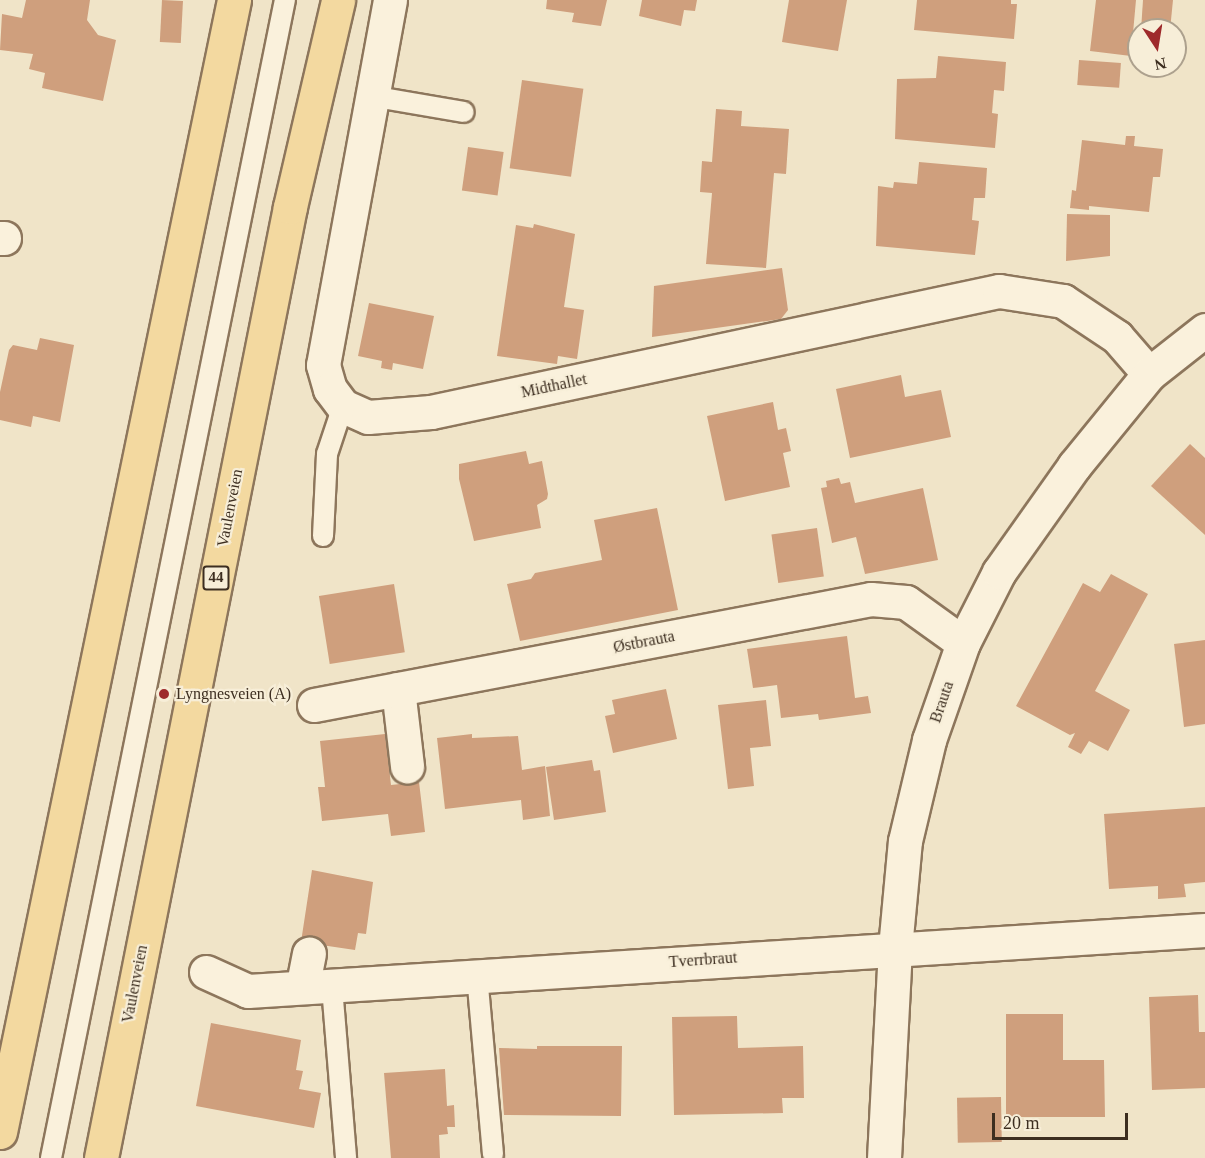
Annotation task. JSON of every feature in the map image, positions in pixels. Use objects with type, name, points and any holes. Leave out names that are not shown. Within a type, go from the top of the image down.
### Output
[{"type":"main road","points":[[0,1132],[234,0]]},
{"type":"main road","name":"Vaulenveien","points":[[101,1158],[288,219],[338,0]]},
{"type":"street","points":[[343,406],[330,389],[323,365],[390,0]]},
{"type":"street","name":"Midthallet","points":[[343,406],[368,417],[431,412],[999,291],[1063,301],[1117,337],[1149,374]]},
{"type":"street","name":"Brauta","points":[[884,1158],[895,948],[905,841],[929,740],[963,643],[999,572],[1074,466],[1149,374],[1205,330]]},
{"type":"street","name":"Østbrauta","points":[[314,705],[871,599],[906,602],[963,643]]},
{"type":"street","points":[[398,689],[407,766]]},
{"type":"street","name":"Tverrbraut","points":[[206,972],[248,991],[315,975],[477,975],[895,948],[969,947],[1205,930]]},
{"type":"lane","points":[[51,1158],[285,0]]},
{"type":"lane","points":[[371,96],[465,112]]},
{"type":"lane","points":[[323,536],[327,454],[343,406]]},
{"type":"lane","points":[[315,975],[346,1158]]},
{"type":"lane","points":[[477,975],[493,1154]]},
{"type":"building","points":[[26,0],[90,0],[87,20],[98,35],[116,40],[103,101],[42,88],[45,73],[29,69],[33,54],[0,50],[2,14],[22,18]]},
{"type":"building","points":[[162,0],[183,1],[181,43],[160,42]]},
{"type":"building","points":[[547,0],[607,0],[601,26],[572,22],[574,13],[546,9]]},
{"type":"building","points":[[642,0],[697,0],[695,11],[684,10],[681,26],[639,16]]},
{"type":"building","points":[[789,0],[847,0],[838,51],[782,42]]},
{"type":"building","points":[[917,0],[1011,0],[1011,4],[1017,4],[1014,39],[914,30]]},
{"type":"building","points":[[1096,0],[1136,0],[1134,18],[1127,18],[1127,56],[1090,51]]},
{"type":"building","points":[[1143,0],[1173,0],[1171,18],[1142,18]]},
{"type":"building","points":[[938,56],[1006,62],[1004,91],[994,90],[992,113],[998,114],[995,148],[895,139],[897,79],[936,78]]},
{"type":"building","points":[[1079,60],[1121,63],[1119,88],[1077,85]]},
{"type":"building","points":[[522,80],[583,89],[571,177],[510,168]]},
{"type":"building","points":[[716,109],[742,111],[741,126],[789,129],[786,174],[774,173],[766,268],[706,264],[712,193],[700,192],[702,161],[712,162]]},
{"type":"building","points":[[1126,136],[1135,136],[1134,146],[1163,149],[1160,177],[1153,177],[1149,212],[1089,206],[1089,210],[1070,208],[1072,190],[1076,191],[1082,140],[1125,145]]},
{"type":"building","points":[[468,147],[504,152],[498,196],[462,191]]},
{"type":"building","points":[[919,162],[987,168],[985,198],[974,198],[972,220],[979,221],[975,255],[876,246],[878,186],[893,188],[894,182],[917,184]]},
{"type":"building","points":[[1067,214],[1110,215],[1110,256],[1066,261]]},
{"type":"building","points":[[534,224],[575,234],[564,307],[584,310],[577,359],[558,356],[557,364],[497,356],[516,225],[533,228]]},
{"type":"building","points":[[782,268],[788,310],[781,319],[652,337],[654,286]]},
{"type":"building","points":[[369,303],[434,316],[423,369],[393,363],[392,370],[381,368],[382,361],[358,356]]},
{"type":"building","points":[[40,338],[74,345],[60,422],[33,416],[31,427],[0,420],[0,392],[9,350],[13,345],[37,350]]},
{"type":"building","points":[[901,375],[905,397],[941,390],[951,437],[850,458],[836,389]]},
{"type":"building","points":[[773,402],[778,430],[786,428],[791,451],[783,453],[790,487],[725,501],[707,416]]},
{"type":"building","points":[[1190,444],[1205,458],[1205,535],[1151,486]]},
{"type":"building","points":[[526,451],[529,464],[542,461],[548,494],[547,499],[537,505],[541,528],[474,541],[459,479],[459,464]]},
{"type":"building","points":[[839,478],[841,484],[850,482],[855,503],[923,488],[938,560],[865,574],[856,537],[832,543],[821,488],[827,487],[826,481]]},
{"type":"building","points":[[657,508],[678,610],[520,641],[507,584],[531,579],[535,573],[602,560],[594,520]]},
{"type":"building","points":[[817,528],[824,577],[778,583],[771,534]]},
{"type":"building","points":[[1111,574],[1148,594],[1095,691],[1130,710],[1108,751],[1089,741],[1081,754],[1068,747],[1075,733],[1070,735],[1016,706],[1083,583],[1100,592]]},
{"type":"building","points":[[394,584],[405,652],[330,664],[319,596]]},
{"type":"building","points":[[847,636],[855,698],[868,696],[871,713],[819,720],[818,714],[781,718],[777,685],[753,688],[747,649]]},
{"type":"building","points":[[1205,640],[1205,724],[1184,727],[1174,644]]},
{"type":"building","points":[[666,689],[677,739],[613,753],[605,716],[615,714],[612,700]]},
{"type":"building","points":[[766,700],[771,746],[750,748],[754,786],[728,789],[718,705]]},
{"type":"building","points":[[385,734],[391,785],[419,782],[425,832],[391,836],[388,814],[322,821],[318,787],[325,787],[320,741]]},
{"type":"building","points":[[472,734],[472,738],[518,736],[522,770],[545,766],[550,816],[523,820],[521,800],[445,809],[437,738]]},
{"type":"building","points":[[592,760],[594,771],[600,770],[606,812],[554,820],[546,767]]},
{"type":"building","points":[[1205,807],[1205,882],[1184,884],[1186,897],[1158,899],[1158,886],[1109,889],[1104,814]]},
{"type":"building","points":[[312,870],[373,882],[366,934],[358,933],[355,950],[301,942]]},
{"type":"building","points":[[1198,995],[1199,1032],[1205,1032],[1205,1088],[1152,1090],[1149,997]]},
{"type":"building","points":[[1006,1014],[1063,1014],[1063,1060],[1104,1060],[1105,1117],[1006,1117]]},
{"type":"building","points":[[737,1016],[738,1048],[803,1046],[804,1098],[782,1098],[783,1113],[674,1115],[672,1017]]},
{"type":"building","points":[[211,1023],[301,1040],[296,1070],[303,1071],[299,1089],[321,1093],[314,1128],[196,1106]]},
{"type":"building","points":[[537,1046],[622,1046],[621,1116],[504,1115],[499,1048],[537,1049]]},
{"type":"building","points":[[445,1069],[447,1106],[454,1105],[455,1127],[447,1127],[448,1134],[439,1135],[440,1158],[391,1158],[384,1073]]},
{"type":"building","points":[[1001,1097],[1002,1142],[958,1143],[957,1098]]},
{"type":"place","name":"Lyngnesveien (A)","points":[[164,694]]}]
